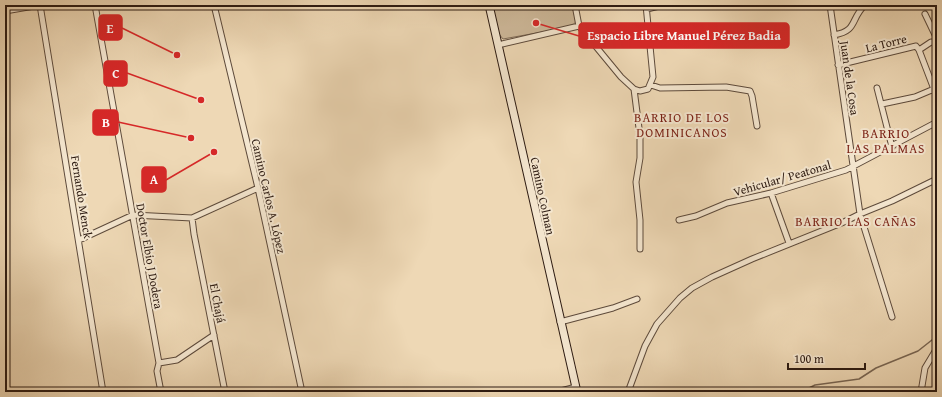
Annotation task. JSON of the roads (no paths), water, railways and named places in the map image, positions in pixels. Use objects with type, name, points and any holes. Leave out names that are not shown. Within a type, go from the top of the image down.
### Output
[{"type":"street","points":[[5,12],[40,5]]},
{"type":"street","name":"Fernando Menck","points":[[40,5],[103,392]]},
{"type":"street","name":"Doctor Elbio J Dodera","points":[[95,5],[160,364],[157,371],[161,392]]},
{"type":"street","name":"Camino Carlos A. López","points":[[214,5],[258,188],[302,392]]},
{"type":"street","name":"Camino Colman","points":[[490,5],[576,390]]},
{"type":"street","points":[[574,5],[579,26],[621,77],[634,89],[644,90],[651,85],[652,77],[646,7],[663,5]]},
{"type":"street","name":"Juan de la Cosa","points":[[830,5],[860,214],[892,317]]},
{"type":"street","points":[[834,35],[844,33],[850,29],[858,12],[865,5]]},
{"type":"street","points":[[925,14],[937,39]]},
{"type":"street","points":[[498,46],[579,26]]},
{"type":"street","points":[[933,30],[934,42]]},
{"type":"street","name":"La Torre","points":[[838,66],[918,48],[934,42]]},
{"type":"street","points":[[918,48],[937,96]]},
{"type":"street","points":[[651,85],[660,88],[726,87],[750,90],[757,126]]},
{"type":"street","points":[[877,88],[892,147]]},
{"type":"street","points":[[634,89],[640,136],[640,158],[636,182],[640,220],[640,249]]},
{"type":"street","points":[[882,104],[915,97],[934,89]]},
{"type":"street","name":"Vehicular/ Peatonal","points":[[679,220],[696,216],[716,207],[771,193],[853,168],[937,122]]},
{"type":"street","points":[[628,392],[647,341],[657,324],[680,298],[692,288],[712,277],[789,243],[839,224],[892,201],[937,179]]},
{"type":"street","points":[[78,240],[133,215],[192,218],[258,188]]},
{"type":"street","points":[[771,193],[789,243]]},
{"type":"street","name":"El Chajá","points":[[192,218],[225,392]]},
{"type":"street","points":[[560,322],[613,308],[636,300]]},
{"type":"street","points":[[160,364],[177,360],[214,335]]},
{"type":"street","points":[[921,392],[926,368],[937,348]]},
{"type":"street","points":[[557,392],[576,390]]},
{"type":"waterway","points":[[801,392],[815,385],[859,379],[876,368],[918,351],[937,336]]},
{"type":"place","name":"Espacio Libre Manuel Pérez Badia","points":[[536,23]]},
{"type":"place","name":"E","points":[[177,55]]},
{"type":"place","name":"C","points":[[201,100]]},
{"type":"place","name":"B","points":[[191,138]]},
{"type":"place","name":"A","points":[[214,152]]},
{"type":"district","name":"BARRIO DE LOS DOMINICANOS","points":[[682,124]]},
{"type":"district","name":"BARRIO LAS PALMAS","points":[[886,140]]},
{"type":"district","name":"BARRIO LAS CAÑAS","points":[[856,221]]}]
